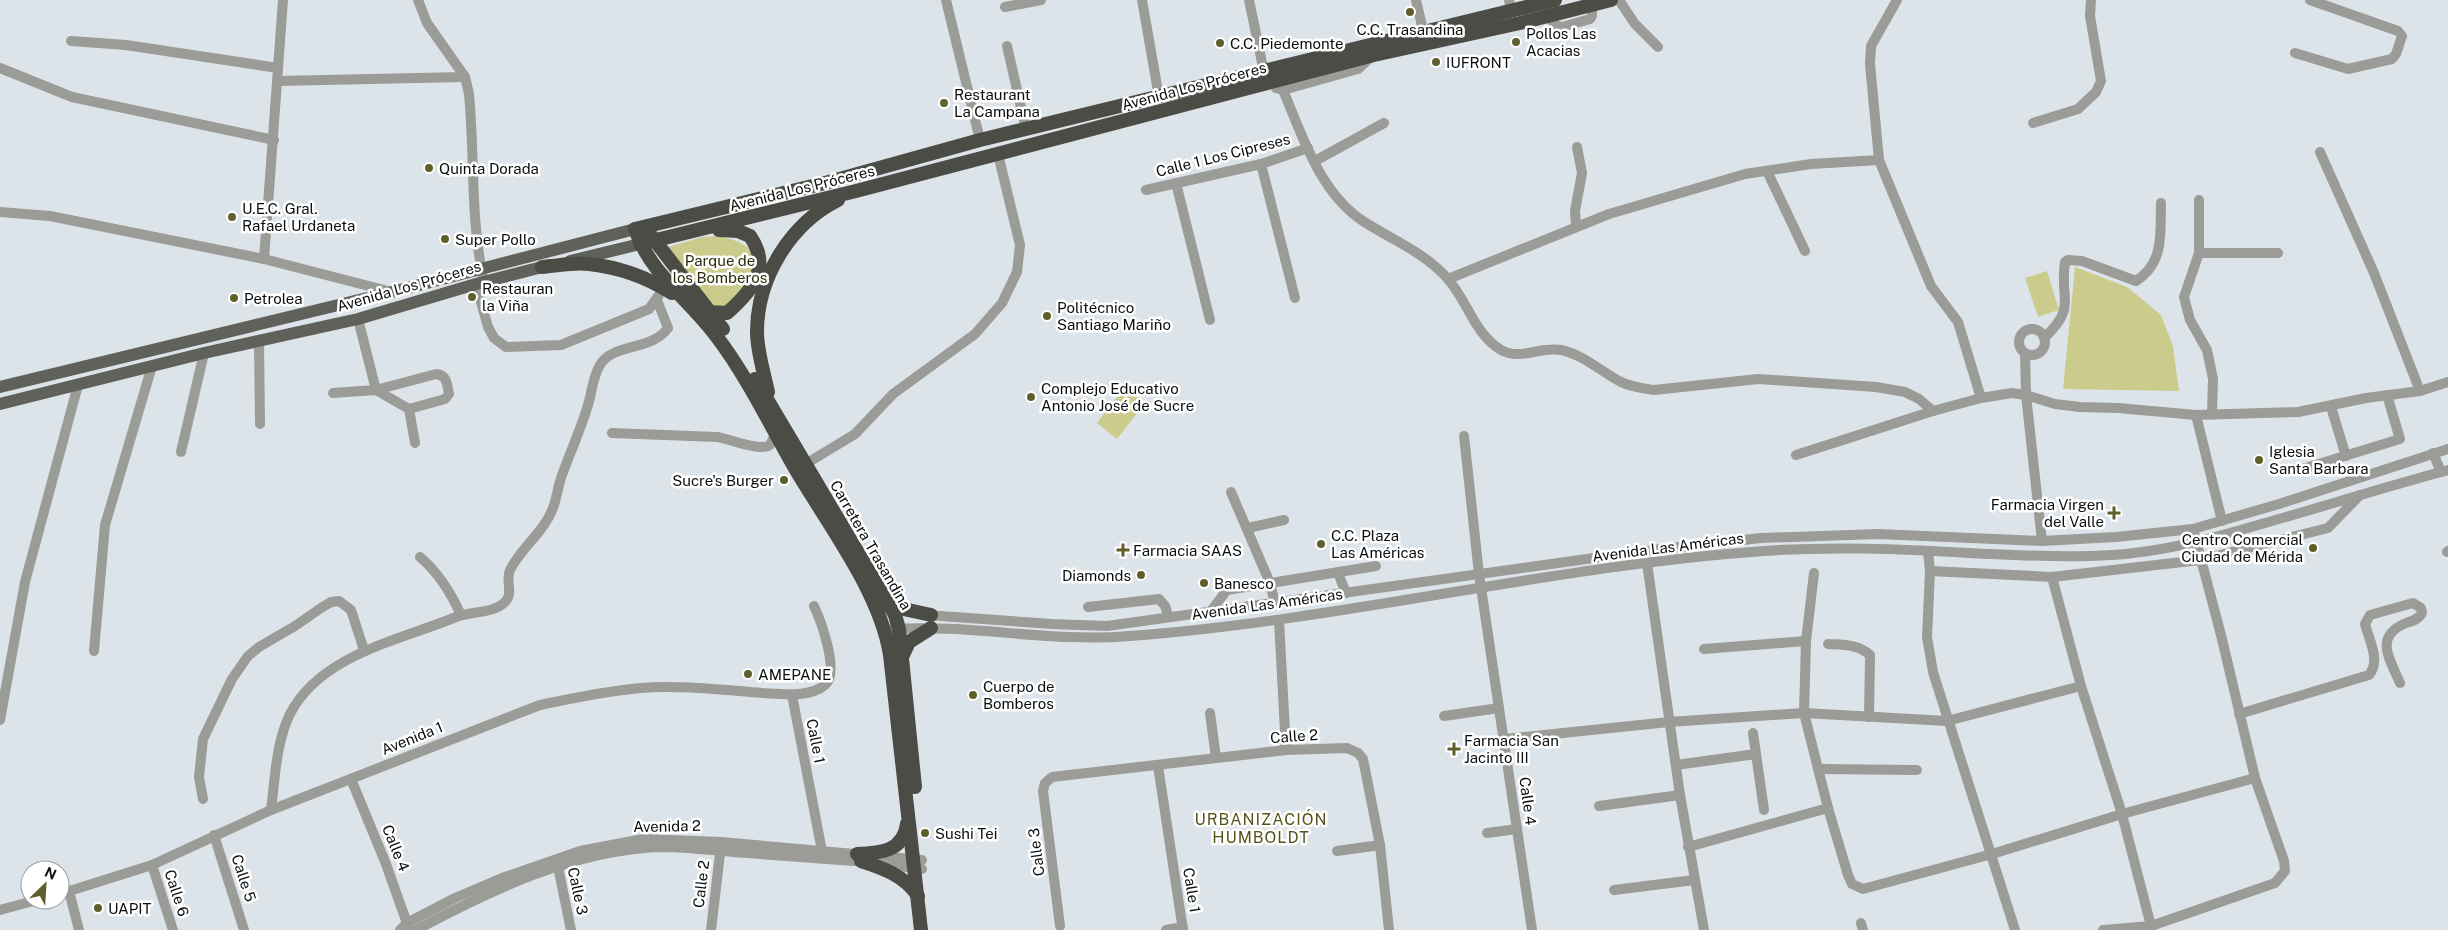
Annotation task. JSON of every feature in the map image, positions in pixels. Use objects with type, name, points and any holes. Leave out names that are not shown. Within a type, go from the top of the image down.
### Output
[{"type":"highway","name":"Avenida Los Próceres","points":[[647,242],[998,154],[1265,78],[1510,5],[1555,0]]},
{"type":"highway","name":"Avenida Los Próceres","points":[[640,228],[825,183],[980,140],[1159,97],[1265,78],[1374,55],[1548,17],[1610,0]]},
{"type":"highway","points":[[771,403],[757,332],[760,303],[773,266],[792,237],[811,218],[827,206],[856,191]]},
{"type":"highway","name":"Carretera Trasandina","points":[[640,228],[647,242],[652,264],[690,304],[735,360],[776,433],[800,467],[890,620],[902,658],[918,864],[921,930]]},
{"type":"highway","points":[[701,230],[738,230],[750,236],[760,255],[759,270],[749,292],[727,313],[710,312]]},
{"type":"highway","name":"Carretera Trasandina","points":[[647,242],[710,312],[771,403],[800,467]]},
{"type":"highway","points":[[542,267],[587,264],[633,274],[659,293],[690,304]]},
{"type":"highway","name":"Carretera Trasandina","points":[[890,620],[890,655],[909,816],[928,930]]},
{"type":"highway","points":[[890,620],[931,621]]},
{"type":"highway","points":[[902,658],[909,642],[931,621]]},
{"type":"highway","points":[[859,858],[894,848],[904,838],[909,816]]},
{"type":"highway","points":[[859,858],[906,882],[918,896]]},
{"type":"main road","name":"Avenida Los Próceres","points":[[0,388],[392,292],[640,228]]},
{"type":"main road","name":"Avenida Los Próceres","points":[[0,404],[204,353],[358,319],[480,283],[647,242]]},
{"type":"street","points":[[264,259],[274,140],[282,0]]},
{"type":"street","points":[[418,0],[427,23],[465,77],[471,111],[475,215],[481,268],[480,283],[488,327],[494,338],[506,347],[561,345],[649,309],[659,293]]},
{"type":"street","points":[[946,0],[980,140]]},
{"type":"street","points":[[1005,7],[1041,0]]},
{"type":"street","points":[[1142,0],[1159,97]]},
{"type":"street","points":[[1249,0],[1265,78],[1282,90],[1308,148],[1331,190],[1346,208],[1362,221],[1424,256],[1448,279],[1465,302],[1473,320],[1486,340],[1503,351],[1519,355],[1550,349],[1563,350],[1622,382],[1646,389],[1714,385],[1758,379],[1876,387],[1905,392],[1919,399],[1933,411]]},
{"type":"street","points":[[1416,0],[1423,30]]},
{"type":"street","points":[[1619,0],[1636,24],[1658,48]]},
{"type":"street","points":[[1897,0],[1871,46],[1870,64],[1879,160],[1931,286],[1958,322],[1981,398]]},
{"type":"street","points":[[2033,122],[2078,109],[2096,92],[2101,81],[2090,16],[2091,0]]},
{"type":"street","points":[[2295,53],[2348,69],[2392,59],[2401,43],[2402,36],[2398,31],[2310,0]]},
{"type":"street","points":[[71,41],[126,45],[278,68]]},
{"type":"street","points":[[1007,46],[1026,129]]},
{"type":"street","points":[[1282,90],[1358,69],[1374,55]]},
{"type":"street","points":[[0,68],[72,97],[274,140]]},
{"type":"street","points":[[277,81],[465,77]]},
{"type":"street","points":[[1315,161],[1384,123]]},
{"type":"street","points":[[1576,227],[1574,211],[1582,172],[1577,147]]},
{"type":"street","name":"Calle 1 Los Cipreses","points":[[1146,190],[1261,164],[1308,148]]},
{"type":"street","points":[[2320,152],[2374,273],[2420,391]]},
{"type":"street","points":[[800,467],[855,434],[893,394],[975,334],[1002,303],[1017,272],[1020,246],[998,154]]},
{"type":"street","points":[[1448,279],[1618,211],[1745,174],[1811,164],[1879,160]]},
{"type":"street","points":[[1261,164],[1295,298]]},
{"type":"street","points":[[1767,170],[1805,251]]},
{"type":"street","points":[[1176,183],[1210,320]]},
{"type":"street","points":[[2199,200],[2199,254],[2184,297],[2190,320],[2207,350],[2213,379],[2212,414]]},
{"type":"street","points":[[2044,338],[2059,325],[2065,312],[2064,262],[2068,260],[2082,261],[2136,281],[2146,274],[2160,251],[2161,203]]},
{"type":"street","points":[[0,212],[50,216],[264,259],[392,292]]},
{"type":"street","points":[[2199,254],[2278,252]]},
{"type":"street","points":[[271,810],[280,745],[290,714],[301,698],[328,672],[364,650],[424,630],[461,615],[496,608],[508,599],[510,591],[508,576],[511,568],[546,522],[553,508],[562,475],[577,442],[594,380],[601,363],[618,352],[650,343],[663,336],[668,328],[659,293]]},
{"type":"street","points":[[358,319],[376,390],[409,410],[415,442]]},
{"type":"street","points":[[2025,353],[2038,354],[2044,347],[2044,338],[2035,330],[2022,334],[2020,346],[2025,353],[2026,395],[2042,541]]},
{"type":"street","points":[[259,341],[260,424]]},
{"type":"street","points":[[181,452],[204,353]]},
{"type":"street","points":[[94,651],[105,525],[152,366]]},
{"type":"street","points":[[333,393],[376,390],[436,374],[446,378],[449,394],[445,399],[409,410]]},
{"type":"street","points":[[1796,456],[1933,411],[1981,398],[2012,393],[2026,395],[2055,404],[2080,407],[2118,408],[2196,415],[2298,412],[2387,395],[2420,391],[2448,382]]},
{"type":"street","points":[[0,720],[25,582],[78,385]]},
{"type":"street","points":[[2299,470],[2400,440],[2387,395]]},
{"type":"street","points":[[2330,407],[2346,456]]},
{"type":"street","points":[[2196,415],[2222,520]]},
{"type":"street","points":[[612,433],[717,437],[732,439],[761,449],[770,446],[776,433]]},
{"type":"street","name":"Calle 4","points":[[1464,436],[1479,574],[1532,930]]},
{"type":"street","name":"Avenida Las Américas","points":[[890,620],[1107,626],[1644,551],[1771,538],[1878,534],[2042,541],[2116,538],[2192,529],[2279,504],[2448,449]]},
{"type":"street","points":[[2432,453],[2445,471]]},
{"type":"street","name":"Avenida Las Américas","points":[[931,621],[1096,638],[1279,620],[1482,586],[1648,563],[1773,551],[1840,548],[2042,556],[2113,555],[2196,543],[2445,471]]},
{"type":"street","points":[[1231,492],[1270,583],[1275,603]]},
{"type":"street","points":[[1930,571],[2052,577],[2200,560],[2328,528],[2361,494]]},
{"type":"street","points":[[1248,528],[1284,520]]},
{"type":"street","points":[[2103,930],[2151,926],[2275,883],[2283,876],[2284,861],[2255,778],[2221,635],[2192,529]]},
{"type":"street","points":[[1928,551],[1930,571],[1927,637],[1933,672],[2015,930]]},
{"type":"street","points":[[420,557],[439,576],[451,593],[461,615]]},
{"type":"street","points":[[1648,563],[1680,795],[1704,930]]},
{"type":"street","points":[[1211,611],[1227,590],[1376,566]]},
{"type":"street","points":[[1338,573],[1346,593]]},
{"type":"street","points":[[1814,573],[1806,640],[1804,713],[1828,808],[1852,884],[1864,889],[1992,854],[2122,814],[2255,778]]},
{"type":"street","points":[[2052,577],[2081,686],[2122,814],[2151,926]]},
{"type":"street","points":[[1088,607],[1159,599],[1166,606],[1168,616]]},
{"type":"street","points":[[203,799],[199,777],[204,739],[232,679],[248,656],[321,608],[331,602],[339,601],[351,610],[364,650]]},
{"type":"street","points":[[2239,714],[2369,675],[2374,669],[2375,661],[2365,624],[2366,619],[2370,615],[2413,603],[2420,608],[2422,613],[2420,618],[2390,633],[2386,641],[2386,650],[2400,683]]},
{"type":"street","name":"Avenida 1","points":[[70,890],[152,865],[271,810],[540,705],[575,697],[642,688],[679,687],[792,695],[814,690],[825,685],[832,672],[822,626],[814,606]]},
{"type":"street","points":[[1279,620],[1286,750]]},
{"type":"street","points":[[1704,649],[1806,640]]},
{"type":"street","points":[[1828,644],[1856,646],[1864,649],[1870,655],[1869,717]]},
{"type":"street","points":[[1504,739],[1669,722],[1804,713],[1947,721],[2081,686]]},
{"type":"street","name":"Calle 1","points":[[792,695],[822,851]]},
{"type":"street","points":[[1444,716],[1499,708]]},
{"type":"street","points":[[1210,713],[1216,758]]},
{"type":"street","points":[[1753,733],[1764,810]]},
{"type":"street","name":"Calle 2","points":[[1052,777],[1286,750],[1347,748],[1358,753],[1363,759],[1380,845],[1389,930]]},
{"type":"street","points":[[1676,765],[1756,754]]},
{"type":"street","name":"Calle 1","points":[[1158,766],[1183,929]]},
{"type":"street","points":[[1818,769],[1917,770]]},
{"type":"street","name":"Calle 3","points":[[1052,777],[1045,783],[1043,791],[1060,926]]},
{"type":"street","name":"Calle 4","points":[[351,779],[386,864],[408,928]]},
{"type":"street","points":[[1599,806],[1680,795]]},
{"type":"street","points":[[1688,847],[1828,808]]},
{"type":"street","points":[[1487,833],[1516,829]]},
{"type":"street","name":"Calle 5","points":[[214,835],[244,930]]},
{"type":"street","points":[[1337,851],[1380,845]]},
{"type":"street","points":[[408,928],[557,863],[637,850],[721,846],[859,858]]},
{"type":"street","name":"Calle 2","points":[[711,930],[721,846]]},
{"type":"street","name":"Avenida 2","points":[[721,846],[822,851],[859,858],[918,864]]},
{"type":"street","name":"Calle 3","points":[[557,863],[571,930]]},
{"type":"street","name":"Calle 6","points":[[152,865],[173,930]]},
{"type":"street","points":[[1614,890],[1694,880]]},
{"type":"street","points":[[0,910],[20,905]]},
{"type":"street","points":[[70,907],[79,930]]},
{"type":"street","points":[[1166,930],[1183,929]]},
{"type":"green space","name":"Parque de los Bomberos","points":[[719,236],[748,248],[754,256],[755,265],[751,275],[728,308],[712,307],[668,247],[703,237]]},
{"type":"green space","points":[[2075,267],[2127,287],[2161,315],[2173,346],[2179,391],[2063,389]]},
{"type":"green space","points":[[2047,271],[2059,310],[2038,317],[2025,278]]},
{"type":"green space","points":[[1125,387],[1145,403],[1117,439],[1097,423]]},
{"type":"place","name":"C.C. Trasandina","points":[[1410,12]]},
{"type":"place","name":"Pollos Las Acacias","points":[[1516,42]]},
{"type":"place","name":"C.C. Piedemonte","points":[[1220,43]]},
{"type":"place","name":"IUFRONT","points":[[1436,62]]},
{"type":"place","name":"Restaurant La Campana","points":[[944,103]]},
{"type":"place","name":"Quinta Dorada","points":[[429,168]]},
{"type":"place","name":"U.E.C. Gral. Rafael Urdaneta","points":[[232,217]]},
{"type":"place","name":"Super Pollo","points":[[445,239]]},
{"type":"place","name":"Restauran la Viña","points":[[472,297]]},
{"type":"place","name":"Petrolea","points":[[234,298]]},
{"type":"place","name":"Politécnico Santiago Mariño","points":[[1047,316]]},
{"type":"place","name":"Complejo Educativo Antonio José de Sucre","points":[[1031,397]]},
{"type":"place","name":"Iglesia Santa Barbara","points":[[2259,460]]},
{"type":"place","name":"Sucre's Burger","points":[[784,480]]},
{"type":"place","name":"Farmacia Virgen del Valle","points":[[2114,513]]},
{"type":"place","name":"C.C. Plaza Las Américas","points":[[1321,544]]},
{"type":"place","name":"Centro Comercial Ciudad de Mérida","points":[[2313,548]]},
{"type":"place","name":"Farmacia SAAS","points":[[1123,550]]},
{"type":"place","name":"Diamonds","points":[[1141,575]]},
{"type":"place","name":"Banesco","points":[[1204,583]]},
{"type":"place","name":"AMEPANE","points":[[748,674]]},
{"type":"place","name":"Cuerpo de Bomberos","points":[[973,695]]},
{"type":"place","name":"Farmacia San Jacinto III","points":[[1454,749]]},
{"type":"place","name":"Sushi Tei","points":[[925,833]]},
{"type":"place","name":"UAPIT","points":[[98,908]]},
{"type":"district","name":"URBANIZACIÓN HUMBOLDT","points":[[1261,828]]}]
